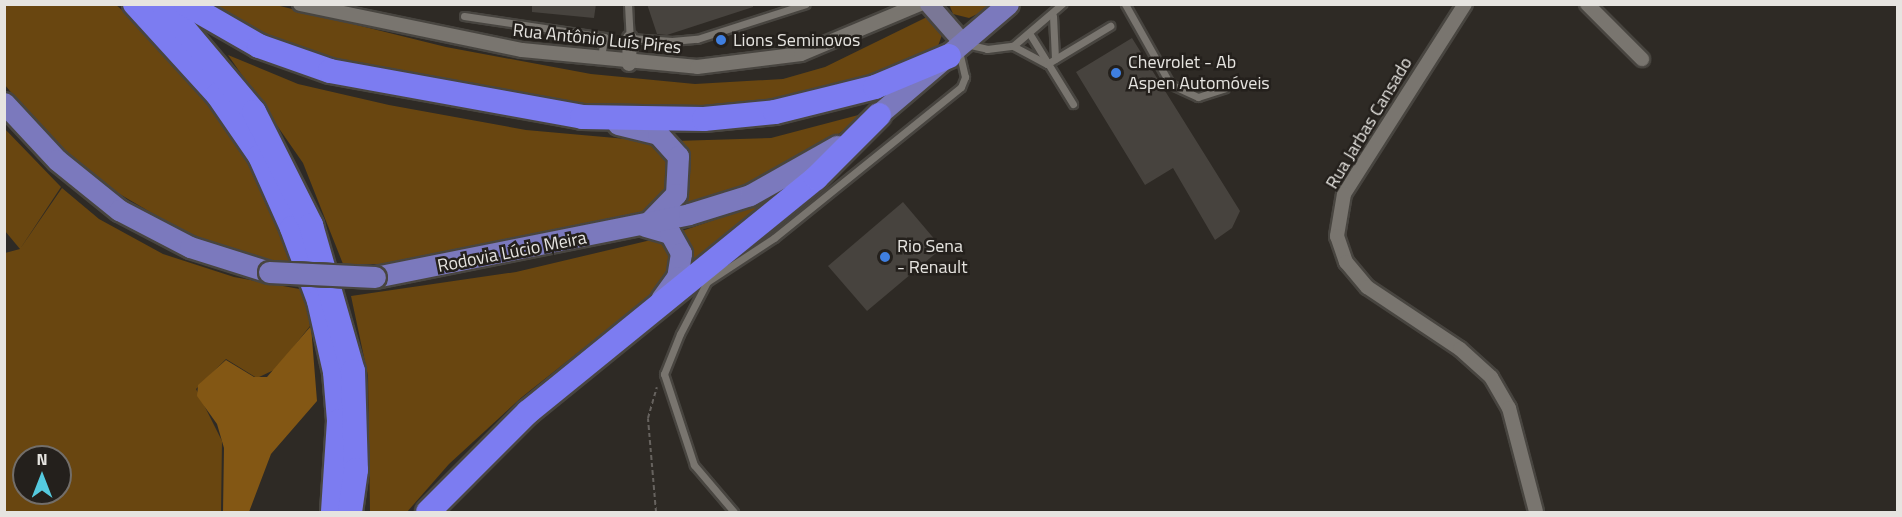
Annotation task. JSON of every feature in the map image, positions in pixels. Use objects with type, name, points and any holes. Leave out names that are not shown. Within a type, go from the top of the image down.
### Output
[{"type":"highway","points":[[135,4],[218,94],[260,156],[292,228],[319,301],[335,372],[339,421],[333,513]]},
{"type":"highway","points":[[163,4],[254,112],[311,225],[353,371],[356,470],[350,513]]},
{"type":"highway","points":[[186,4],[259,46],[330,71],[582,117],[704,119],[775,112],[875,87],[957,49]]},
{"type":"highway","points":[[428,513],[528,412],[654,307],[703,278],[816,178],[879,115]]},
{"type":"main road","name":"Rodovia Lúcio Meira","points":[[4,103],[57,160],[119,210],[190,247],[269,272],[375,277],[641,225],[771,185],[826,155],[879,115],[1008,4]]},
{"type":"main road","points":[[582,117],[658,134],[673,147],[680,167],[676,194],[664,212],[641,225]]},
{"type":"main road","points":[[641,225],[670,233],[681,253],[677,277],[654,307]]},
{"type":"street","name":"Rua Antônio Luís Pires","points":[[300,4],[466,41],[629,64],[721,67],[775,60],[826,46],[920,4]]},
{"type":"street","points":[[929,4],[957,49]]},
{"type":"street","name":"Rua Jarbas Cansado","points":[[1466,4],[1344,194],[1337,236],[1346,262],[1367,287],[1460,349],[1491,377],[1509,408],[1536,513]]},
{"type":"street","points":[[1587,4],[1642,59]]},
{"type":"street","points":[[629,64],[630,38]]},
{"type":"lane","points":[[628,4],[630,38],[697,39],[806,4]]},
{"type":"lane","points":[[734,513],[694,465],[664,374],[703,278],[774,238],[961,87],[965,77],[957,49],[1013,46],[1031,36],[1053,16],[1062,4]]},
{"type":"lane","points":[[1125,4],[1170,84],[1198,97],[1225,88]]},
{"type":"lane","points":[[464,16],[604,37],[600,60]]},
{"type":"lane","points":[[1053,16],[1056,59]]},
{"type":"lane","points":[[1047,64],[1110,26]]},
{"type":"lane","points":[[1031,36],[1074,104]]},
{"type":"lane","points":[[1013,46],[1047,64]]},
{"type":"path","points":[[656,513],[648,418],[664,374]]},
{"type":"shaded area","points":[[949,4],[996,5],[969,18],[953,14]]},
{"type":"shaded area","points":[[4,5],[116,5],[139,24],[198,88],[251,168],[273,208],[293,268],[204,240],[167,222],[106,186],[56,148],[5,85]]},
{"type":"shaded area","points":[[206,5],[276,5],[446,47],[591,74],[695,84],[783,79],[825,67],[927,17],[942,35],[938,46],[887,74],[758,109],[612,109],[485,94],[286,50]]},
{"type":"shaded area","points":[[228,55],[298,84],[389,105],[526,130],[649,141],[667,156],[671,187],[649,214],[393,264],[343,264],[303,163]]},
{"type":"shaded area","points":[[866,113],[828,142],[763,179],[675,208],[688,172],[675,141],[771,138]]},
{"type":"shaded area","points":[[4,128],[61,187],[20,249],[5,231]]},
{"type":"shaded area","points":[[62,188],[99,219],[163,254],[234,277],[305,290],[310,326],[276,369],[257,378],[226,359],[196,389],[222,441],[221,512],[5,512],[5,253],[20,249]]},
{"type":"shaded area","points":[[769,201],[707,250],[680,283],[676,233]]},
{"type":"shaded area","points":[[651,240],[663,241],[673,252],[666,283],[522,397],[449,464],[407,512],[370,512],[368,376],[351,296],[516,272]]},
{"type":"shaded area","points":[[311,326],[317,401],[271,454],[249,512],[223,512],[224,448],[217,424],[197,396],[198,385],[226,360],[254,377],[267,377]]},
{"type":"building","points":[[532,4],[596,4],[594,18],[532,12]]},
{"type":"building","points":[[647,4],[753,4],[753,7],[667,35],[657,34]]},
{"type":"building","points":[[1132,38],[1240,211],[1232,228],[1215,240],[1173,168],[1145,185],[1076,72]]},
{"type":"building","name":"Rio Sena - Renault","points":[[903,202],[942,248],[867,311],[828,266]]},
{"type":"place","name":"Lions Seminovos","points":[[721,40]]},
{"type":"place","name":"Chevrolet - Ab Aspen Automóveis","points":[[1116,73]]},
{"type":"place","name":"Rio Sena - Renault","points":[[885,257]]}]
